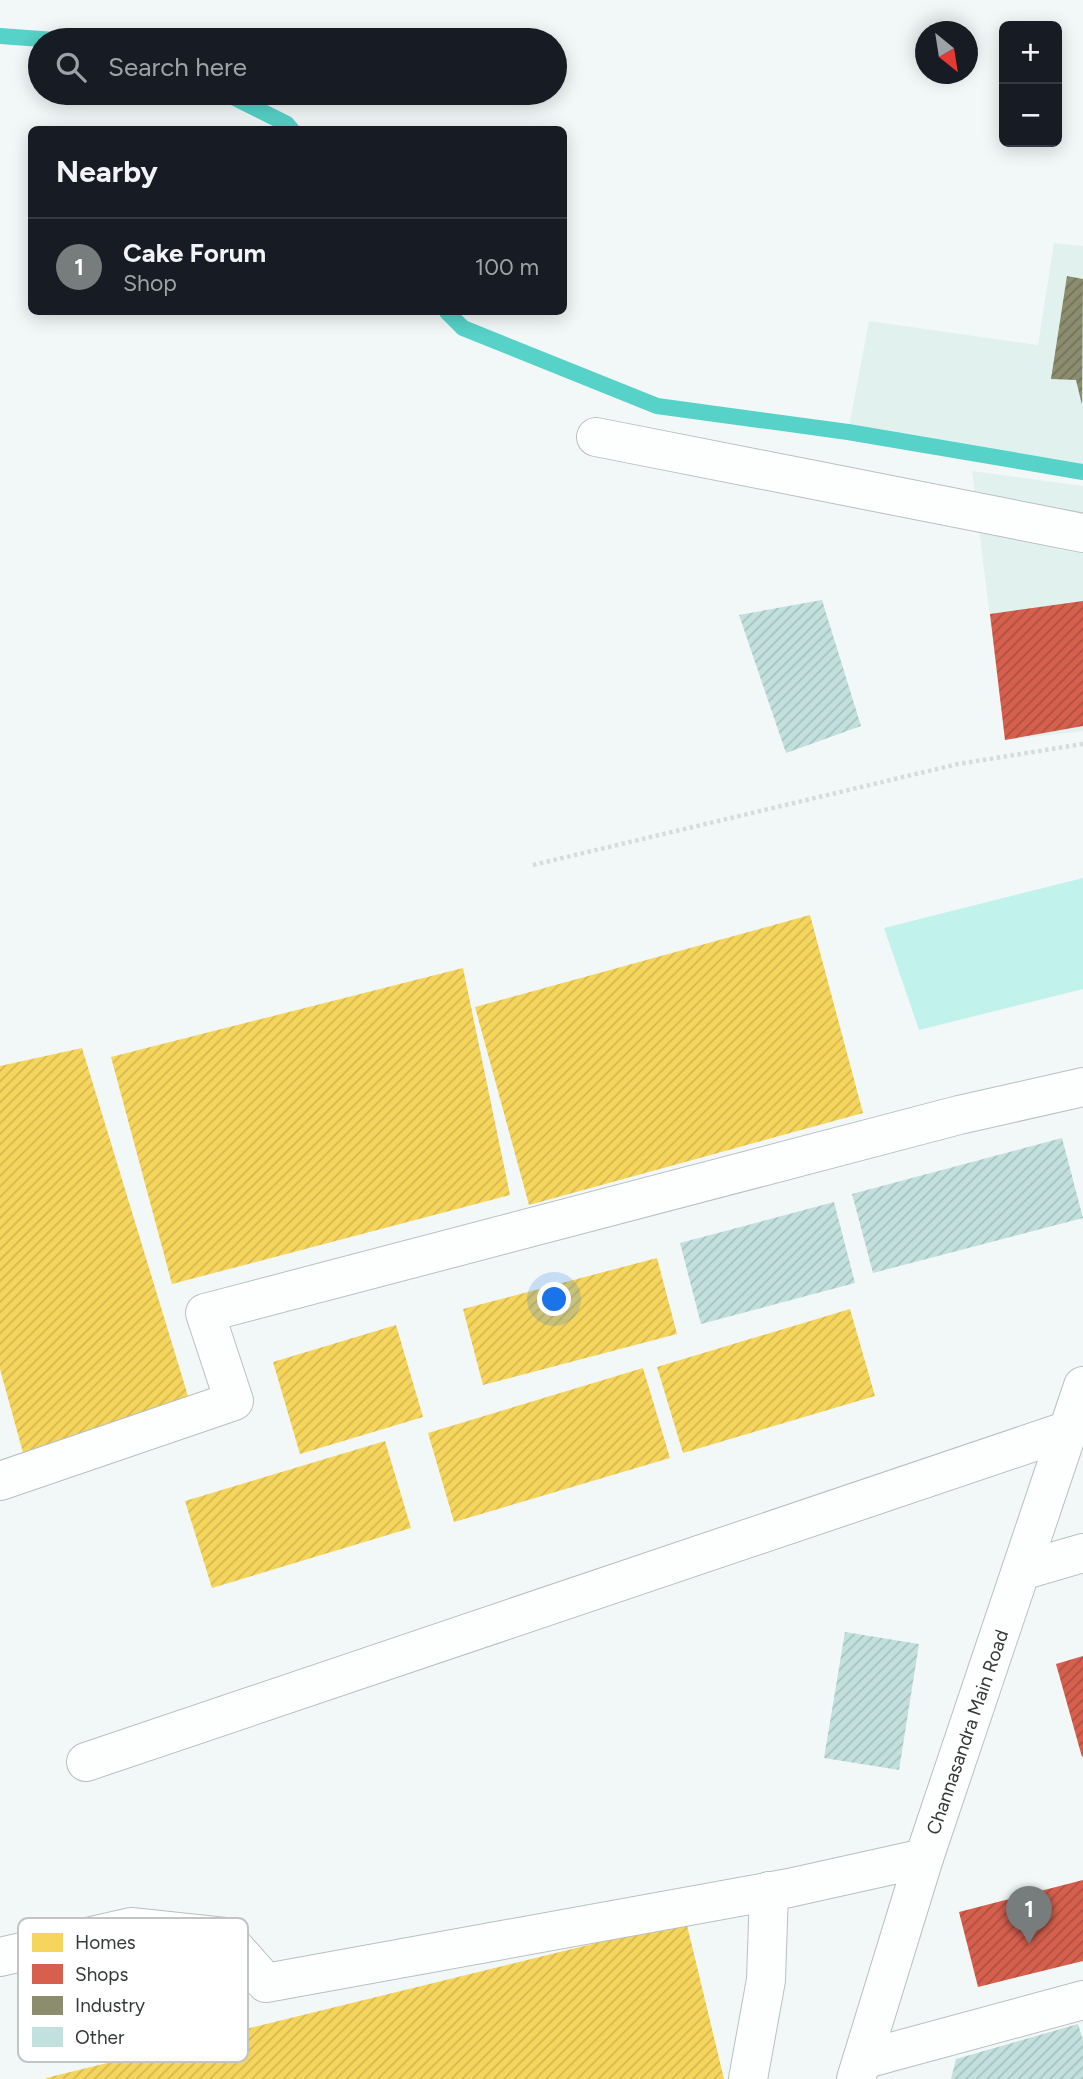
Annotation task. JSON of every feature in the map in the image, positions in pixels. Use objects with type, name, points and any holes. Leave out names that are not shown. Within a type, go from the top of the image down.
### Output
[{"type":"street","points":[[596,437],[1083,533]]},
{"type":"street","points":[[0,1481],[233,1401],[205,1312],[959,1115],[1083,1087]]},
{"type":"street","name":"Channasandra Main Road","points":[[859,2069],[924,1858],[1083,1386]]},
{"type":"street","points":[[86,1762],[1069,1430]]},
{"type":"street","points":[[1021,1571],[1083,1553]]},
{"type":"street","points":[[248,1963],[265,1983],[769,1891],[924,1858]]},
{"type":"street","points":[[748,2079],[766,1980],[769,1891]]},
{"type":"street","points":[[0,1957],[18,1953]]},
{"type":"street","points":[[859,2069],[1083,2000]]},
{"type":"path","points":[[533,865],[958,764],[1083,744]]},
{"type":"shaded area","points":[[1054,243],[1083,246],[1083,474],[848,432],[869,321],[1038,345]]},
{"type":"shaded area","points":[[972,471],[1083,486],[1083,731],[1005,740]]},
{"type":"shaded area","points":[[1083,878],[1083,989],[919,1030],[884,928]]},
{"type":"building: Homes","points":[[810,915],[863,1113],[529,1205],[475,1007]]},
{"type":"building: Homes","points":[[463,968],[510,1195],[172,1284],[111,1057]]},
{"type":"building: Homes","points":[[82,1048],[188,1396],[25,1460],[0,1369],[0,1066]]},
{"type":"building: Homes","points":[[657,1258],[677,1334],[483,1385],[463,1309]]},
{"type":"building: Homes","points":[[850,1309],[875,1396],[683,1453],[657,1367]]},
{"type":"building: Homes","points":[[396,1325],[423,1417],[300,1454],[273,1362]]},
{"type":"building: Homes","points":[[643,1368],[670,1458],[454,1522],[428,1433]]},
{"type":"building: Homes","points":[[385,1441],[411,1528],[212,1588],[185,1501]]},
{"type":"building: Homes","points":[[686,1921],[724,2079],[46,2079],[111,2062],[248,2062],[248,2028]]},
{"type":"building: Shops","points":[[1083,601],[1083,726],[1005,740],[990,614]]},
{"type":"building: Shops","points":[[1083,1656],[1083,1756],[1082,1757],[1056,1664]]},
{"type":"building: Shops","points":[[1083,1880],[1083,1961],[978,1987],[959,1912]]},
{"type":"building: Industry","points":[[1067,276],[1083,279],[1082,405],[1076,380],[1051,379]]},
{"type":"building: Other","points":[[822,600],[861,726],[786,753],[739,615]]},
{"type":"building: Other","points":[[1062,1138],[1083,1218],[873,1273],[852,1194]]},
{"type":"building: Other","points":[[834,1202],[855,1283],[701,1324],[680,1243]]},
{"type":"building: Other","points":[[845,1632],[919,1644],[899,1770],[824,1758]]},
{"type":"building: Other","points":[[1078,2024],[1083,2040],[1083,2079],[951,2079],[956,2059]]},
{"type":"waterway","points":[[0,36],[28,38]]},
{"type":"waterway","points":[[249,105],[289,126]]},
{"type":"waterway","points":[[450,315],[463,328],[657,406],[848,432],[1083,472]]},
{"type":"place","name":"Cake Forum","points":[[1029,1944]]}]
